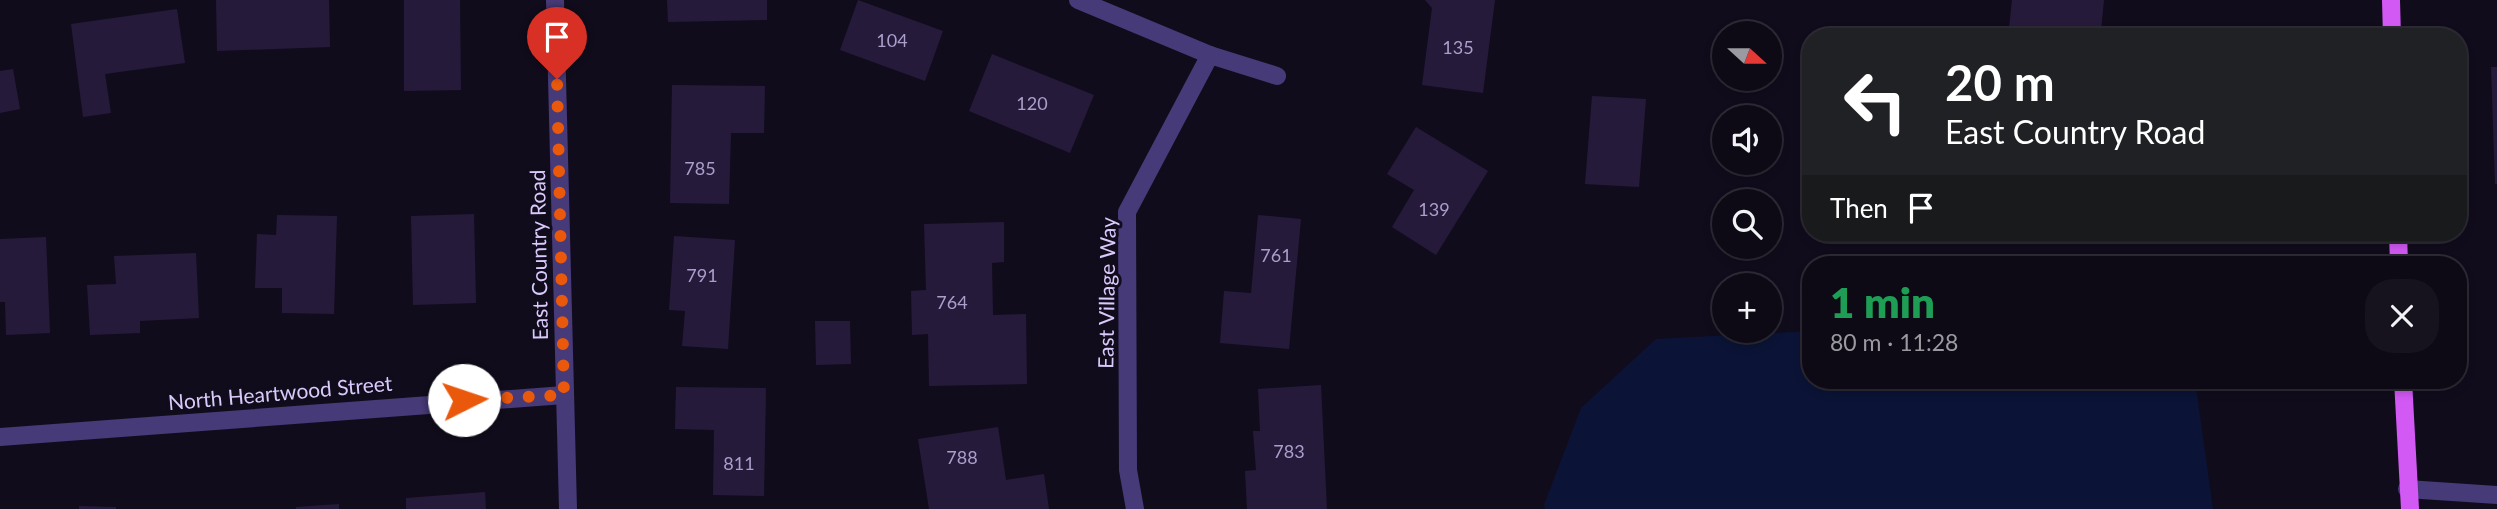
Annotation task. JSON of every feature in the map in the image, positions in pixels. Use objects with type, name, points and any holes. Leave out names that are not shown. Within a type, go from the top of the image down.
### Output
[{"type":"main road","points":[[2391,0],[2392,28]]},
{"type":"main road","points":[[2403,389],[2410,509]]},
{"type":"street","name":"East Country Road","points":[[555,0],[568,509]]},
{"type":"street","points":[[1078,0],[1210,55],[1278,76]]},
{"type":"street","name":"East Village Way","points":[[1135,509],[1128,470],[1127,212],[1210,55]]},
{"type":"street","name":"North Heartwood Street","points":[[0,437],[564,395]]},
{"type":"street","points":[[2407,489],[2497,495]]},
{"type":"water","points":[[1802,331],[1802,389],[2196,389],[2213,509],[1545,509],[1544,505],[1581,408],[1656,339],[1712,336],[1712,343],[1782,343],[1782,332]]},
{"type":"building","points":[[216,0],[329,0],[330,47],[217,51]]},
{"type":"building","points":[[404,0],[460,0],[461,90],[404,91]]},
{"type":"building","points":[[667,0],[767,0],[767,20],[668,22]]},
{"type":"building","points":[[858,0],[943,31],[925,81],[840,50]]},
{"type":"building","points":[[1425,0],[1495,0],[1483,93],[1422,85],[1432,8]]},
{"type":"building","points":[[2012,0],[2104,0],[2101,28],[2009,28]]},
{"type":"building","points":[[177,9],[185,63],[105,74],[111,113],[83,117],[71,24]]},
{"type":"building","points":[[992,54],[1094,95],[1070,153],[969,111]]},
{"type":"building","points":[[2491,67],[2497,67],[2497,184],[2495,184]]},
{"type":"building","points":[[13,69],[20,109],[0,113],[0,71]]},
{"type":"building","points":[[672,85],[765,86],[764,133],[731,133],[729,204],[670,203]]},
{"type":"building","points":[[1592,96],[1646,99],[1639,187],[1585,184]]},
{"type":"building","points":[[1416,127],[1488,171],[1436,255],[1392,227],[1414,190],[1387,174]]},
{"type":"building","points":[[474,214],[476,303],[413,305],[411,216]]},
{"type":"building","points":[[277,215],[337,216],[334,314],[282,313],[282,288],[255,288],[257,234],[276,235]]},
{"type":"building","points":[[1258,215],[1301,219],[1289,349],[1220,343],[1224,291],[1251,293]]},
{"type":"building","points":[[1004,222],[1004,262],[992,263],[993,315],[1026,314],[1027,384],[929,386],[928,334],[912,335],[911,291],[926,290],[924,224]]},
{"type":"building","points":[[674,236],[735,240],[728,349],[682,346],[685,311],[669,310]]},
{"type":"building","points":[[46,237],[50,333],[6,335],[5,302],[0,302],[0,239]]},
{"type":"building","points":[[196,253],[199,318],[140,321],[140,333],[90,335],[87,285],[116,284],[114,256]]},
{"type":"building","points":[[815,321],[850,321],[851,364],[816,365]]},
{"type":"building","points":[[1321,385],[1327,509],[1247,509],[1245,471],[1256,470],[1253,431],[1260,431],[1258,389]]},
{"type":"building","points":[[676,387],[766,388],[764,496],[713,495],[714,430],[675,429]]},
{"type":"building","points":[[998,427],[1006,480],[1044,474],[1049,509],[929,509],[918,439]]},
{"type":"building","points":[[485,492],[486,509],[406,509],[406,498]]},
{"type":"building","points":[[339,504],[339,509],[296,509],[296,507]]},
{"type":"building","points":[[79,506],[116,507],[116,509],[79,509]]},
{"type":"route","points":[[464,400],[564,395],[557,79]]}]
